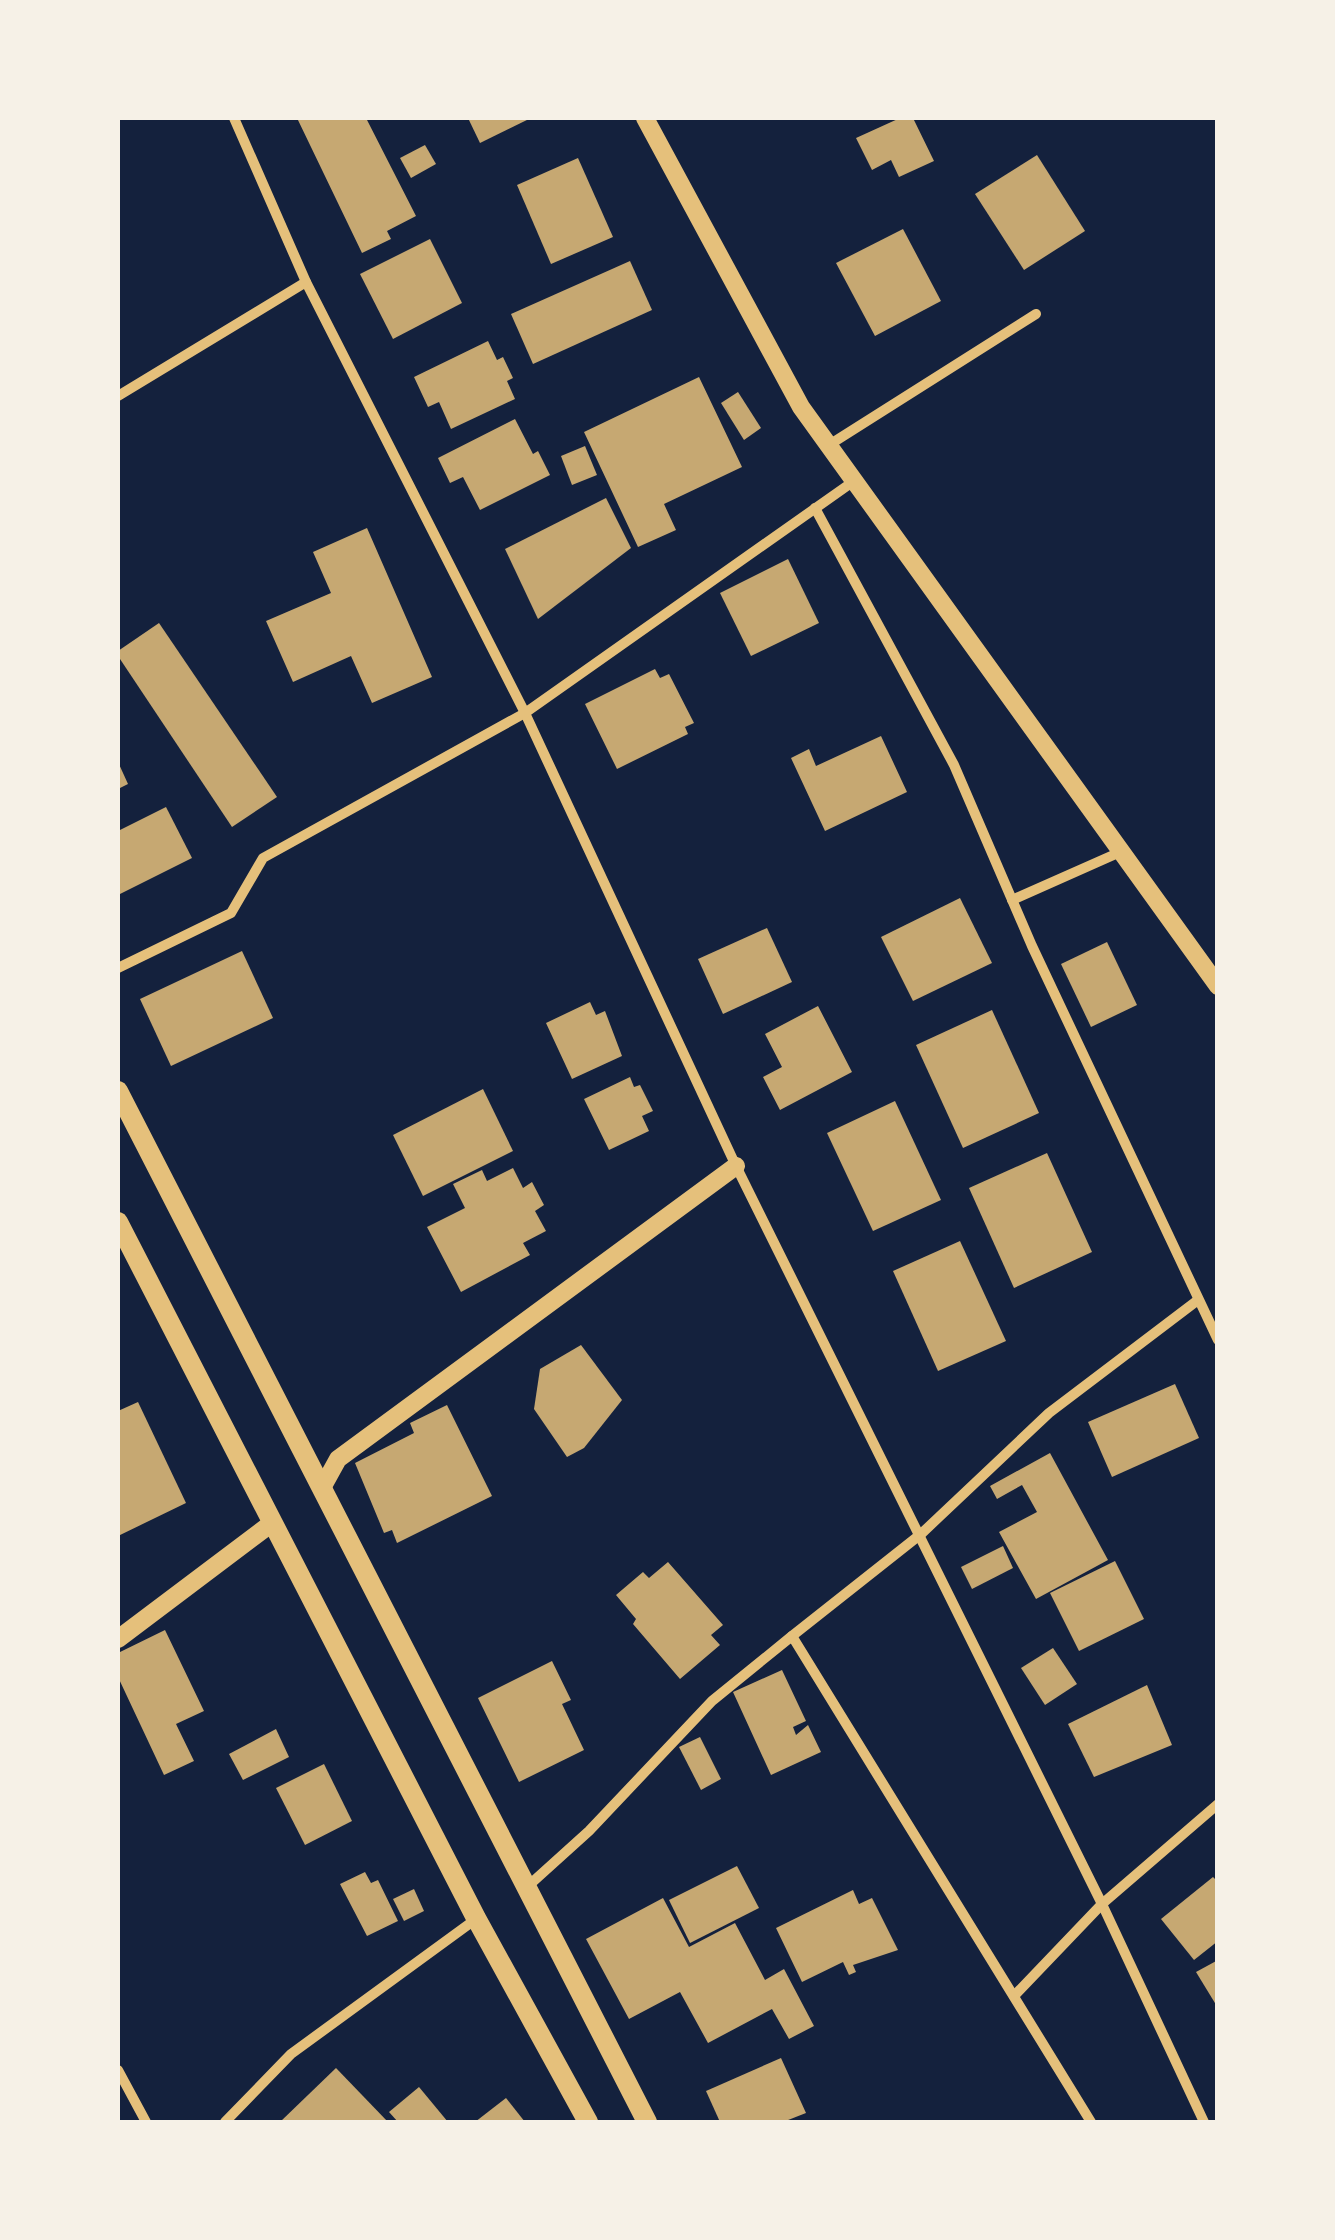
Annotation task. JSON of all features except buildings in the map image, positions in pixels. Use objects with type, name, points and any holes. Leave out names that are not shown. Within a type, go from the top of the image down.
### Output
[{"type":"main road","points":[[118,1091],[648,2122]]},
{"type":"main road","points":[[118,1222],[476,1918],[588,2122]]},
{"type":"street","points":[[234,118],[306,282],[525,713],[736,1166],[921,1534],[1204,2122]]},
{"type":"street","points":[[645,118],[801,407],[1218,986]]},
{"type":"street","points":[[118,396],[306,282]]},
{"type":"street","points":[[829,445],[1036,314]]},
{"type":"street","points":[[118,968],[231,913],[263,858],[525,713],[855,480]]},
{"type":"street","points":[[815,508],[954,765],[1012,900],[1218,1340]]},
{"type":"street","points":[[1012,900],[1118,852]]},
{"type":"street","points":[[322,1488],[338,1459],[736,1166]]},
{"type":"street","points":[[526,1887],[589,1831],[712,1701],[921,1534],[1049,1413],[1198,1300]]},
{"type":"street","points":[[118,1639],[272,1524]]},
{"type":"street","points":[[792,1636],[1091,2122]]},
{"type":"street","points":[[1014,1996],[1102,1904],[1218,1804]]},
{"type":"street","points":[[225,2122],[291,2054],[476,1918]]},
{"type":"street","points":[[118,2070],[146,2122]]}]
